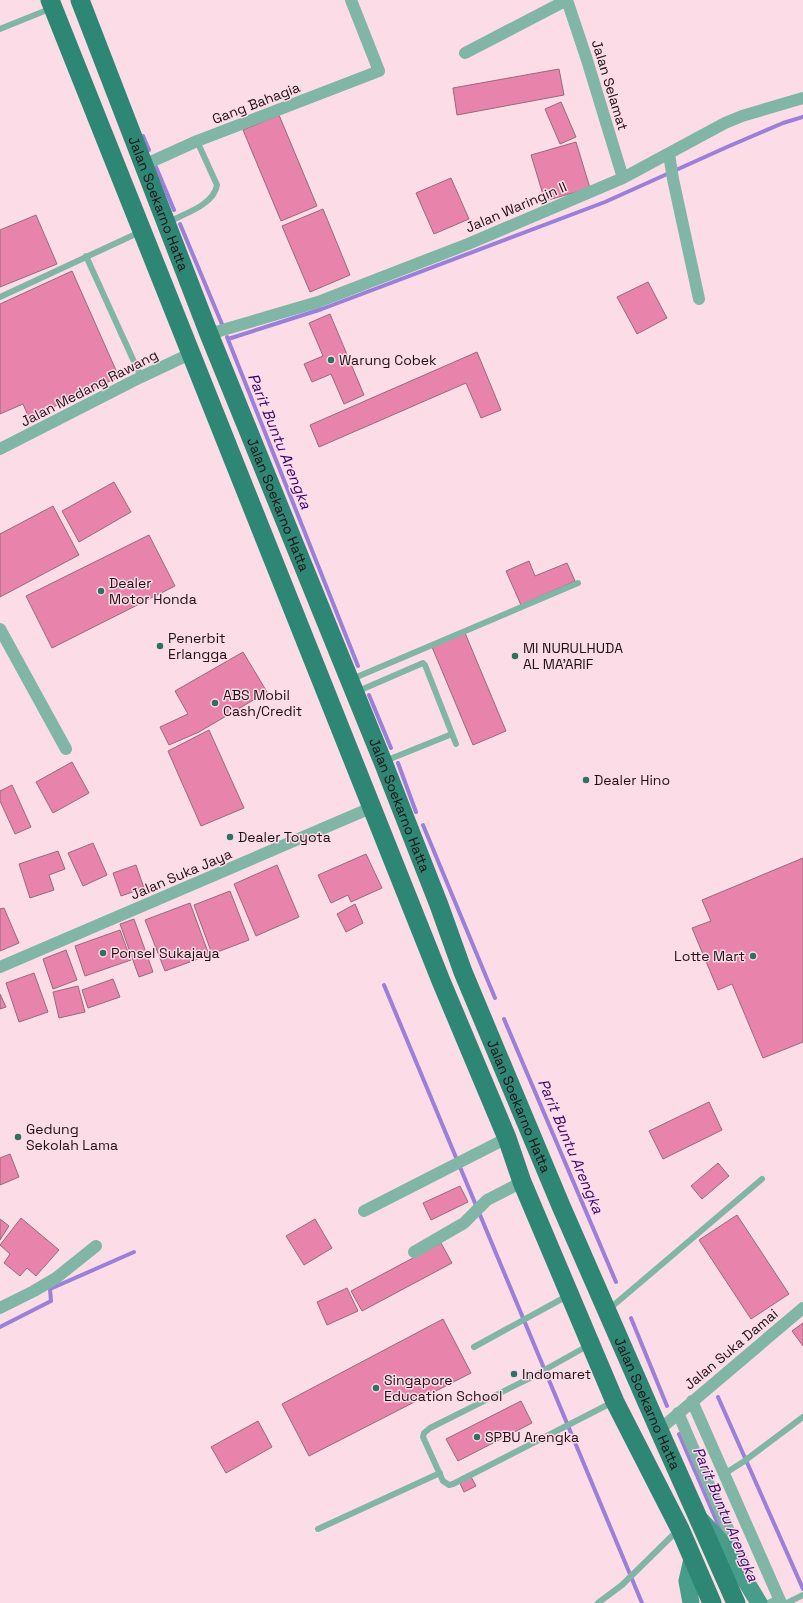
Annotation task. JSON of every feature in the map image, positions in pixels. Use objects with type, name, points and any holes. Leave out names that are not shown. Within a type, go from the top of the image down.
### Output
[{"type":"main road","name":"Jalan Soekarno Hatta","points":[[80,0],[166,222],[383,762],[439,905],[463,972],[607,1311],[736,1603]]},
{"type":"main road","name":"Jalan Soekarno Hatta","points":[[52,4],[67,45],[192,353],[441,981],[507,1138],[522,1182],[615,1402],[680,1529],[712,1603]]},
{"type":"main road","points":[[67,45],[94,35]]},
{"type":"main road","points":[[441,981],[463,972]]},
{"type":"street","name":"Gang Bahagia","points":[[144,165],[197,141],[379,71],[351,0]]},
{"type":"street","points":[[465,53],[567,0]]},
{"type":"street","name":"Jalan Selamat","points":[[567,0],[587,60],[622,178]]},
{"type":"street","name":"Jalan Waringin II","points":[[212,334],[325,299],[468,244],[622,178],[670,160],[725,123],[742,116],[803,98]]},
{"type":"street","points":[[670,160],[672,178],[699,299]]},
{"type":"street","name":"Jalan Medang Rawang","points":[[0,449],[141,377],[192,353]]},
{"type":"street","points":[[0,629],[66,749]]},
{"type":"street","name":"Jalan Suka Jaya","points":[[0,967],[373,808]]},
{"type":"street","points":[[364,1211],[507,1138]]},
{"type":"street","points":[[414,1252],[464,1223],[487,1200],[522,1182]]},
{"type":"street","points":[[0,1308],[56,1278],[96,1246]]},
{"type":"street","name":"Jalan Suka Damai","points":[[659,1430],[803,1308]]},
{"type":"street","points":[[692,1402],[779,1602]]},
{"type":"street","points":[[678,1413],[760,1603]]},
{"type":"street","points":[[699,1518],[724,1545],[760,1603]]},
{"type":"street","points":[[691,1603],[687,1581],[692,1559]]},
{"type":"lane","points":[[0,29],[52,4]]},
{"type":"lane","points":[[166,222],[201,205],[216,192],[217,185],[197,141]]},
{"type":"lane","points":[[0,297],[142,230]]},
{"type":"lane","points":[[86,256],[141,377]]},
{"type":"lane","points":[[352,686],[578,583]]},
{"type":"lane","points":[[352,686],[423,663],[456,744]]},
{"type":"lane","points":[[383,762],[452,734]]},
{"type":"lane","points":[[607,1311],[762,1179]]},
{"type":"lane","points":[[474,1347],[570,1294]]},
{"type":"lane","points":[[590,1344],[532,1377],[426,1431],[424,1437],[445,1483],[449,1485],[615,1402]]},
{"type":"lane","points":[[724,1474],[743,1462],[803,1417]]},
{"type":"lane","points":[[318,1529],[440,1473]]},
{"type":"lane","points":[[598,1603],[622,1585],[680,1529]]},
{"type":"lane","points":[[779,1602],[803,1595]]},
{"type":"building","points":[[559,69],[564,95],[457,115],[453,88]]},
{"type":"building","points":[[561,102],[576,137],[560,144],[545,109]]},
{"type":"building","points":[[279,115],[317,206],[281,221],[243,130]]},
{"type":"building","points":[[576,142],[590,188],[545,201],[531,155]]},
{"type":"building","points":[[451,178],[469,219],[434,234],[416,193]]},
{"type":"building","points":[[323,209],[350,275],[310,292],[282,226]]},
{"type":"building","points":[[36,215],[57,264],[0,287],[0,230]]},
{"type":"building","points":[[72,271],[119,377],[29,418],[23,404],[0,414],[0,304]]},
{"type":"building","points":[[648,282],[667,318],[637,334],[617,297]]},
{"type":"building","name":"Warung Cobek","points":[[330,314],[364,395],[344,404],[331,374],[312,382],[304,364],[323,356],[309,323]]},
{"type":"building","points":[[477,352],[501,410],[481,418],[466,383],[319,447],[310,425]]},
{"type":"building","points":[[114,482],[131,512],[79,542],[62,511]]},
{"type":"building","points":[[53,506],[79,555],[0,597],[0,534]]},
{"type":"building","name":"Dealer Motor Honda","points":[[149,535],[175,586],[52,648],[26,596]]},
{"type":"building","points":[[529,561],[535,576],[567,563],[575,581],[521,605],[506,571]]},
{"type":"building","points":[[465,633],[506,731],[473,745],[432,647]]},
{"type":"building","name":"ABS Mobil Cash/Credit","points":[[243,652],[267,692],[199,732],[169,745],[160,727],[188,714],[175,691]]},
{"type":"building","points":[[209,730],[244,808],[201,826],[168,751]]},
{"type":"building","points":[[72,762],[89,793],[53,813],[36,782]]},
{"type":"building","points":[[12,785],[31,827],[15,834],[0,801],[0,791]]},
{"type":"building","points":[[93,843],[107,875],[83,886],[68,853]]},
{"type":"building","points":[[58,851],[65,869],[49,875],[54,890],[30,898],[19,864]]},
{"type":"building","points":[[366,854],[382,888],[351,902],[348,895],[331,903],[318,875]]},
{"type":"building","name":"Lotte Mart","points":[[803,858],[803,1042],[763,1058],[732,984],[718,990],[692,928],[711,921],[702,900]]},
{"type":"building","points":[[136,865],[144,888],[121,896],[113,873]]},
{"type":"building","points":[[277,865],[299,917],[256,936],[234,884]]},
{"type":"building","points":[[230,891],[249,940],[212,954],[194,905]]},
{"type":"building","points":[[190,903],[209,955],[165,971],[145,920]]},
{"type":"building","points":[[355,904],[363,923],[346,932],[337,914]]},
{"type":"building","points":[[4,908],[19,943],[0,951],[0,909]]},
{"type":"building","points":[[134,919],[153,972],[139,977],[120,924]]},
{"type":"building","name":"Ponsel Sukajaya","points":[[120,930],[131,960],[85,976],[75,946]]},
{"type":"building","points":[[66,950],[77,980],[53,989],[43,959]]},
{"type":"building","points":[[34,973],[48,1012],[19,1022],[6,983]]},
{"type":"building","points":[[113,979],[120,997],[88,1008],[82,990]]},
{"type":"building","points":[[78,986],[85,1012],[59,1018],[53,992]]},
{"type":"building","points":[[0,994],[6,1007],[0,1009]]},
{"type":"building","points":[[709,1102],[722,1130],[663,1159],[649,1131]]},
{"type":"building","points":[[10,1154],[19,1177],[0,1185],[0,1158]]},
{"type":"building","points":[[718,1163],[729,1176],[702,1199],[691,1186]]},
{"type":"building","points":[[460,1186],[468,1202],[431,1220],[423,1203]]},
{"type":"building","points":[[737,1215],[789,1294],[751,1319],[699,1240]]},
{"type":"building","points":[[21,1218],[59,1250],[36,1276],[27,1268],[20,1276],[4,1263],[10,1254],[0,1245]]},
{"type":"building","points":[[0,1219],[9,1226],[0,1240]]},
{"type":"building","points":[[315,1219],[332,1248],[304,1265],[286,1236]]},
{"type":"building","points":[[441,1243],[452,1263],[362,1311],[351,1291]]},
{"type":"building","points":[[347,1288],[358,1311],[327,1325],[317,1302]]},
{"type":"building","name":"Singapore Education School","points":[[443,1319],[471,1373],[309,1456],[282,1404]]},
{"type":"building","points":[[803,1323],[803,1346],[792,1331]]},
{"type":"building","points":[[521,1401],[532,1423],[458,1461],[446,1439]]},
{"type":"building","points":[[258,1421],[272,1447],[226,1473],[211,1447]]},
{"type":"building","points":[[469,1473],[476,1486],[464,1492],[458,1479]]},
{"type":"waterway","points":[[228,339],[322,309],[605,202],[727,147],[783,123],[803,117]]},
{"type":"waterway","name":"Parit Buntu Arengka","points":[[143,136],[149,150]]},
{"type":"waterway","name":"Parit Buntu Arengka","points":[[156,167],[174,210]]},
{"type":"waterway","name":"Parit Buntu Arengka","points":[[180,224],[224,329]]},
{"type":"waterway","name":"Parit Buntu Arengka","points":[[227,337],[358,666]]},
{"type":"waterway","name":"Parit Buntu Arengka","points":[[369,695],[391,748]]},
{"type":"waterway","name":"Parit Buntu Arengka","points":[[398,763],[416,812]]},
{"type":"waterway","name":"Parit Buntu Arengka","points":[[423,825],[495,998]]},
{"type":"waterway","points":[[384,985],[642,1603]]},
{"type":"waterway","name":"Parit Buntu Arengka","points":[[504,1019],[616,1282]]},
{"type":"waterway","points":[[0,1327],[51,1301],[50,1289],[134,1252]]},
{"type":"waterway","name":"Parit Buntu Arengka","points":[[631,1318],[667,1406]]},
{"type":"waterway","points":[[718,1397],[803,1589]]},
{"type":"waterway","name":"Parit Buntu Arengka","points":[[679,1434],[721,1531]]},
{"type":"place","name":"Warung Cobek","points":[[331,360]]},
{"type":"place","name":"Dealer Motor Honda","points":[[101,591]]},
{"type":"place","name":"Penerbit Erlangga","points":[[160,646]]},
{"type":"place","name":"MI NURULHUDA AL MA'ARIF","points":[[515,656]]},
{"type":"place","name":"ABS Mobil Cash/Credit","points":[[215,703]]},
{"type":"place","name":"Dealer Hino","points":[[586,780]]},
{"type":"place","name":"Dealer Toyota","points":[[230,837]]},
{"type":"place","name":"Ponsel Sukajaya","points":[[103,953]]},
{"type":"place","name":"Lotte Mart","points":[[753,956]]},
{"type":"place","name":"Gedung Sekolah Lama","points":[[18,1137]]},
{"type":"place","name":"Indomaret","points":[[514,1374]]},
{"type":"place","name":"Singapore Education School","points":[[376,1388]]},
{"type":"place","name":"SPBU Arengka","points":[[477,1437]]}]
